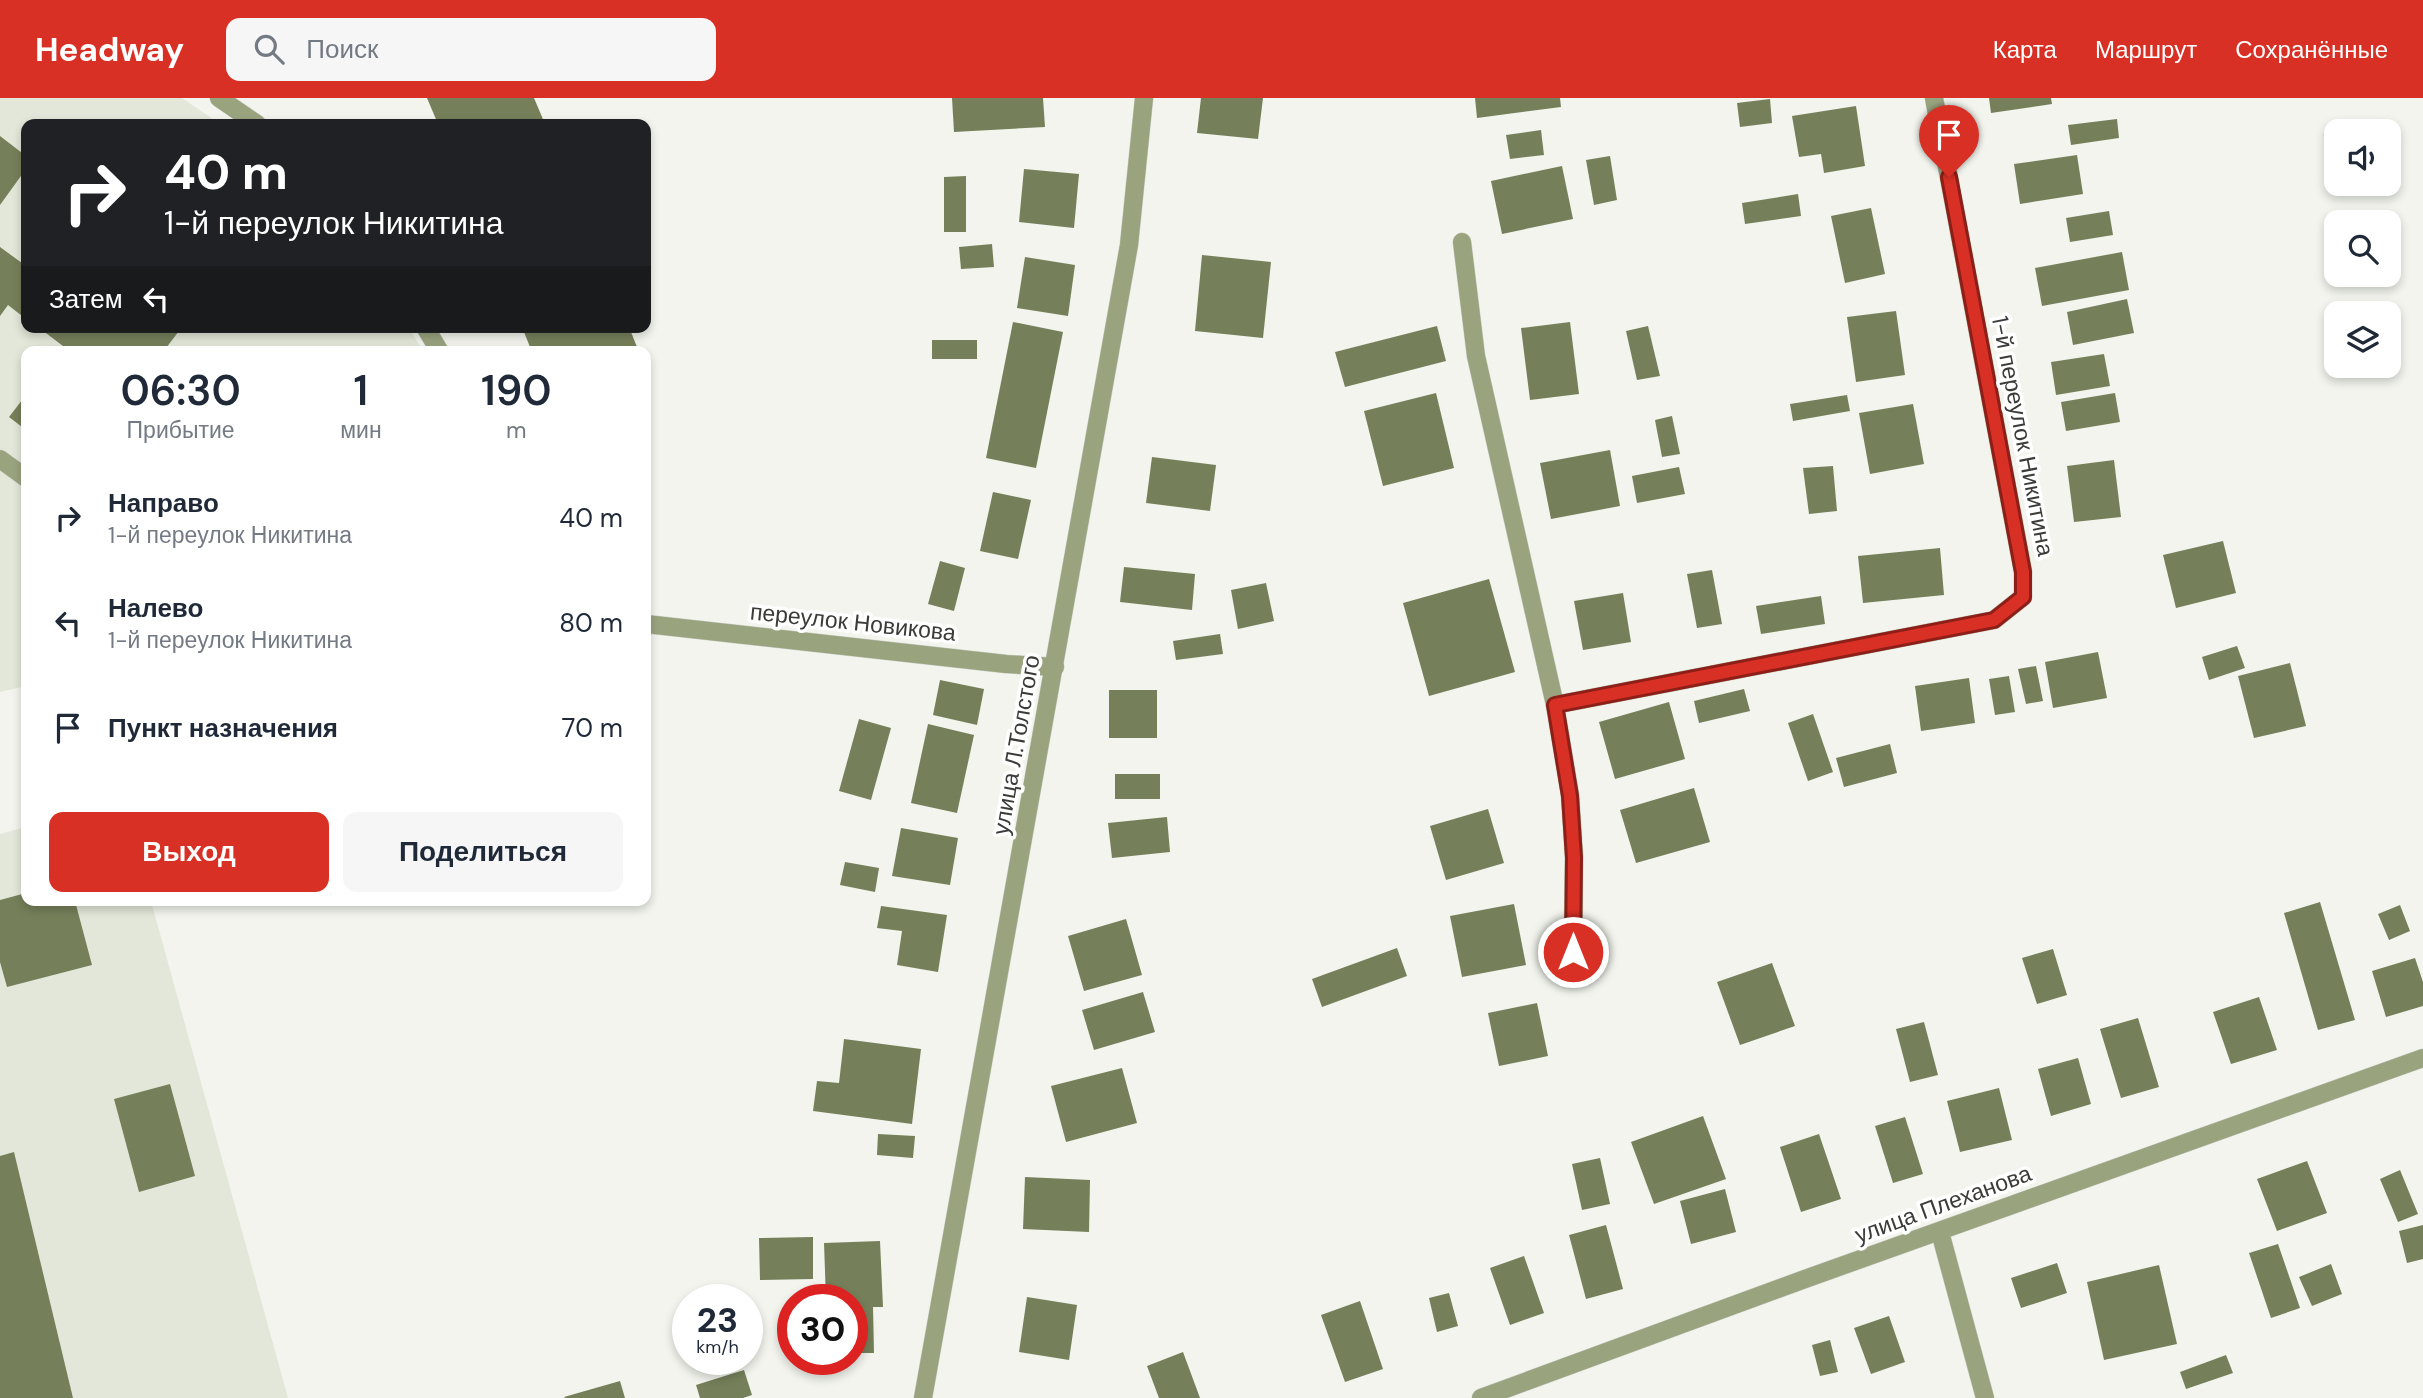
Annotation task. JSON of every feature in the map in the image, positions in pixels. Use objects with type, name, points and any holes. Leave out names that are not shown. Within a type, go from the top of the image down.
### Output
[{"type":"street","points":[[219,98],[250,119]]},
{"type":"street","name":"улица Л.Толстого","points":[[923,1398],[1129,245],[1144,98]]},
{"type":"street","name":"1-й переулок Никитина","points":[[1555,705],[1994,620],[2023,597],[2023,572],[1934,98]]},
{"type":"street","points":[[1462,242],[1476,356],[1555,705],[1571,808],[1574,858],[1573,952]]},
{"type":"street","points":[[0,459],[21,474]]},
{"type":"street","name":"переулок Новикова","points":[[651,625],[1006,664],[1055,667]]},
{"type":"street","name":"улица Плеханова","points":[[1481,1398],[2423,1058]]},
{"type":"street","points":[[1940,1232],[1986,1398]]},
{"type":"shaded area","points":[[0,98],[182,98],[213,119],[21,119],[21,333],[412,333],[420,346],[21,346],[21,687],[0,692]]},
{"type":"shaded area","points":[[21,828],[21,906],[152,906],[288,1398],[0,1398],[0,834]]},
{"type":"building","points":[[427,98],[534,98],[543,119],[436,119]]},
{"type":"building","points":[[952,98],[1043,98],[1045,127],[954,132]]},
{"type":"building","points":[[1201,98],[1263,98],[1258,139],[1197,133]]},
{"type":"building","points":[[1475,98],[1560,98],[1561,107],[1477,118]]},
{"type":"building","points":[[1989,98],[2051,98],[2052,104],[1991,113]]},
{"type":"building","points":[[1770,99],[1772,123],[1740,127],[1737,103]]},
{"type":"building","points":[[1856,106],[1865,166],[1824,173],[1821,154],[1799,157],[1792,116]]},
{"type":"building","points":[[2117,119],[2119,138],[2071,145],[2068,125]]},
{"type":"building","points":[[1541,130],[1544,155],[1510,159],[1506,135]]},
{"type":"building","points":[[0,136],[21,152],[21,176],[0,205]]},
{"type":"building","points":[[2077,155],[2083,194],[2020,204],[2014,164]]},
{"type":"building","points":[[1610,156],[1617,200],[1594,205],[1586,160]]},
{"type":"building","points":[[1562,166],[1573,219],[1502,234],[1491,181]]},
{"type":"building","points":[[1024,169],[1079,174],[1074,228],[1019,222]]},
{"type":"building","points":[[966,176],[966,232],[944,232],[944,177]]},
{"type":"building","points":[[1798,194],[1801,216],[1745,224],[1742,203]]},
{"type":"building","points":[[1871,208],[1885,274],[1845,283],[1831,216]]},
{"type":"building","points":[[2109,211],[2113,235],[2070,242],[2066,218]]},
{"type":"building","points":[[992,244],[994,267],[961,269],[959,247]]},
{"type":"building","points":[[0,247],[21,262],[21,315],[8,305],[0,316]]},
{"type":"building","points":[[2122,252],[2129,290],[2042,306],[2035,268]]},
{"type":"building","points":[[1202,255],[1271,262],[1263,338],[1195,331]]},
{"type":"building","points":[[1025,257],[1075,265],[1068,316],[1017,308]]},
{"type":"building","points":[[2127,299],[2134,333],[2073,345],[2067,312]]},
{"type":"building","points":[[1896,311],[1905,375],[1856,382],[1847,317]]},
{"type":"building","points":[[1013,322],[1063,332],[1036,468],[986,458]]},
{"type":"building","points":[[1570,322],[1579,394],[1530,400],[1521,328]]},
{"type":"building","points":[[1437,326],[1446,361],[1345,387],[1335,352]]},
{"type":"building","points":[[1648,326],[1660,376],[1637,380],[1626,331]]},
{"type":"building","points":[[46,333],[177,333],[168,346],[63,346]]},
{"type":"building","points":[[524,333],[631,333],[637,346],[530,346]]},
{"type":"building","points":[[932,340],[977,340],[977,359],[932,359]]},
{"type":"building","points":[[2104,354],[2110,386],[2056,395],[2051,362]]},
{"type":"building","points":[[1436,393],[1454,468],[1383,486],[1364,411]]},
{"type":"building","points":[[2115,393],[2120,422],[2066,431],[2061,402]]},
{"type":"building","points":[[1847,395],[1850,411],[1793,421],[1790,404]]},
{"type":"building","points":[[21,401],[21,426],[9,417]]},
{"type":"building","points":[[1913,404],[1924,464],[1870,474],[1859,413]]},
{"type":"building","points":[[1672,416],[1680,454],[1662,457],[1655,420]]},
{"type":"building","points":[[1610,450],[1620,506],[1551,519],[1540,463]]},
{"type":"building","points":[[1152,457],[1216,465],[1210,511],[1146,503]]},
{"type":"building","points":[[2114,460],[2121,517],[2074,522],[2067,466]]},
{"type":"building","points":[[1833,466],[1837,511],[1809,514],[1803,468]]},
{"type":"building","points":[[1679,467],[1685,494],[1637,503],[1632,476]]},
{"type":"building","points":[[993,492],[1031,500],[1018,559],[980,551]]},
{"type":"building","points":[[2223,541],[2236,593],[2176,608],[2163,555]]},
{"type":"building","points":[[1940,548],[1944,595],[1863,603],[1858,556]]},
{"type":"building","points":[[940,561],[965,568],[954,611],[928,604]]},
{"type":"building","points":[[1124,567],[1195,574],[1192,610],[1120,602]]},
{"type":"building","points":[[1712,570],[1722,624],[1697,628],[1687,574]]},
{"type":"building","points":[[1489,579],[1515,672],[1429,696],[1403,603]]},
{"type":"building","points":[[1266,583],[1274,621],[1238,629],[1231,590]]},
{"type":"building","points":[[1623,593],[1631,642],[1583,650],[1574,601]]},
{"type":"building","points":[[1821,596],[1825,624],[1761,634],[1756,606]]},
{"type":"building","points":[[1220,634],[1223,654],[1176,660],[1173,641]]},
{"type":"building","points":[[2237,646],[2245,668],[2209,680],[2202,657]]},
{"type":"building","points":[[2098,652],[2107,698],[2053,708],[2045,662]]},
{"type":"building","points":[[2290,663],[2306,726],[2254,738],[2238,676]]},
{"type":"building","points":[[2036,666],[2043,701],[2026,704],[2018,669]]},
{"type":"building","points":[[2009,676],[2015,712],[1995,715],[1989,679]]},
{"type":"building","points":[[1969,678],[1975,723],[1921,731],[1915,686]]},
{"type":"building","points":[[940,680],[984,689],[977,725],[933,715]]},
{"type":"building","points":[[1744,689],[1750,711],[1699,723],[1694,701]]},
{"type":"building","points":[[1109,690],[1157,690],[1157,738],[1109,738]]},
{"type":"building","points":[[1669,702],[1685,759],[1615,779],[1599,722]]},
{"type":"building","points":[[1813,714],[1833,772],[1808,781],[1788,723]]},
{"type":"building","points":[[859,719],[891,728],[871,800],[839,791]]},
{"type":"building","points":[[928,724],[974,735],[957,813],[911,803]]},
{"type":"building","points":[[1890,744],[1897,773],[1844,787],[1836,758]]},
{"type":"building","points":[[1115,774],[1160,774],[1160,799],[1115,799]]},
{"type":"building","points":[[1694,788],[1710,842],[1636,863],[1620,810]]},
{"type":"building","points":[[1488,809],[1504,863],[1446,880],[1430,826]]},
{"type":"building","points":[[1167,817],[1170,852],[1112,858],[1108,823]]},
{"type":"building","points":[[901,828],[958,838],[950,885],[892,876]]},
{"type":"building","points":[[845,862],[879,868],[875,892],[840,885]]},
{"type":"building","points":[[21,894],[21,906],[76,906],[92,965],[7,987],[0,962],[0,900]]},
{"type":"building","points":[[2320,902],[2355,1020],[2318,1030],[2284,913]]},
{"type":"building","points":[[1514,904],[1526,965],[1462,977],[1450,916]]},
{"type":"building","points":[[2400,905],[2410,931],[2389,940],[2378,914]]},
{"type":"building","points":[[881,906],[947,915],[938,972],[897,965],[902,931],[877,928]]},
{"type":"building","points":[[1126,919],[1142,975],[1084,991],[1068,936]]},
{"type":"building","points":[[1397,948],[1407,976],[1322,1007],[1312,979]]},
{"type":"building","points":[[2053,949],[2067,995],[2037,1004],[2022,958]]},
{"type":"building","points":[[2415,958],[2423,982],[2423,1006],[2386,1017],[2372,971]]},
{"type":"building","points":[[1772,963],[1795,1026],[1740,1045],[1717,982]]},
{"type":"building","points":[[1143,992],[1155,1032],[1094,1050],[1082,1010]]},
{"type":"building","points":[[2259,997],[2277,1050],[2231,1064],[2213,1012]]},
{"type":"building","points":[[1537,1003],[1548,1056],[1499,1066],[1488,1013]]},
{"type":"building","points":[[2138,1018],[2159,1087],[2121,1098],[2100,1029]]},
{"type":"building","points":[[1924,1022],[1938,1075],[1910,1082],[1896,1029]]},
{"type":"building","points":[[844,1039],[921,1049],[912,1124],[813,1111],[817,1081],[839,1083]]},
{"type":"building","points":[[2078,1058],[2091,1104],[2051,1116],[2038,1069]]},
{"type":"building","points":[[1122,1068],[1137,1123],[1066,1142],[1051,1086]]},
{"type":"building","points":[[170,1084],[195,1176],[139,1192],[114,1099]]},
{"type":"building","points":[[1999,1088],[2012,1140],[1960,1152],[1947,1101]]},
{"type":"building","points":[[1703,1116],[1726,1179],[1654,1204],[1631,1142]]},
{"type":"building","points":[[1905,1117],[1923,1174],[1893,1183],[1875,1126]]},
{"type":"building","points":[[878,1134],[915,1136],[913,1158],[877,1155]]},
{"type":"building","points":[[1819,1134],[1841,1199],[1801,1212],[1780,1147]]},
{"type":"building","points":[[14,1152],[73,1398],[0,1398],[0,1156]]},
{"type":"building","points":[[1600,1158],[1610,1204],[1582,1210],[1572,1164]]},
{"type":"building","points":[[2307,1161],[2327,1213],[2277,1231],[2257,1179]]},
{"type":"building","points":[[2400,1170],[2418,1214],[2398,1222],[2380,1179]]},
{"type":"building","points":[[1025,1177],[1090,1180],[1089,1232],[1023,1229]]},
{"type":"building","points":[[1725,1189],[1736,1232],[1691,1244],[1680,1201]]},
{"type":"building","points":[[1606,1225],[1623,1289],[1586,1299],[1569,1235]]},
{"type":"building","points":[[2423,1225],[2423,1259],[2407,1263],[2399,1231]]},
{"type":"building","points":[[813,1237],[813,1279],[760,1280],[759,1238]]},
{"type":"building","points":[[880,1241],[883,1307],[873,1307],[874,1353],[868,1353],[868,1284],[825,1284],[824,1243]]},
{"type":"building","points":[[2278,1244],[2300,1308],[2271,1318],[2249,1253]]},
{"type":"building","points":[[1524,1256],[1544,1313],[1510,1325],[1490,1268]]},
{"type":"building","points":[[2057,1263],[2067,1293],[2021,1308],[2011,1278]]},
{"type":"building","points":[[2331,1264],[2342,1294],[2312,1306],[2299,1277]]},
{"type":"building","points":[[2159,1265],[2177,1344],[2104,1360],[2087,1282]]},
{"type":"building","points":[[1449,1293],[1458,1326],[1437,1332],[1429,1298]]},
{"type":"building","points":[[1027,1297],[1077,1305],[1069,1360],[1019,1352]]},
{"type":"building","points":[[1360,1301],[1383,1369],[1345,1382],[1321,1315]]},
{"type":"building","points":[[1889,1316],[1905,1362],[1871,1374],[1854,1328]]},
{"type":"building","points":[[1830,1340],[1838,1372],[1820,1376],[1812,1345]]},
{"type":"building","points":[[1183,1352],[1200,1398],[1159,1398],[1147,1366]]},
{"type":"building","points":[[2226,1355],[2233,1373],[2186,1389],[2180,1372]]},
{"type":"building","points":[[728,1375],[746,1375],[752,1395],[743,1398],[700,1398],[696,1385]]},
{"type":"building","points":[[620,1381],[625,1398],[564,1397]]},
{"type":"route","points":[[1573,952],[1574,858],[1570,796],[1555,705],[1994,620],[2023,597],[2023,572],[1949,177]]}]
